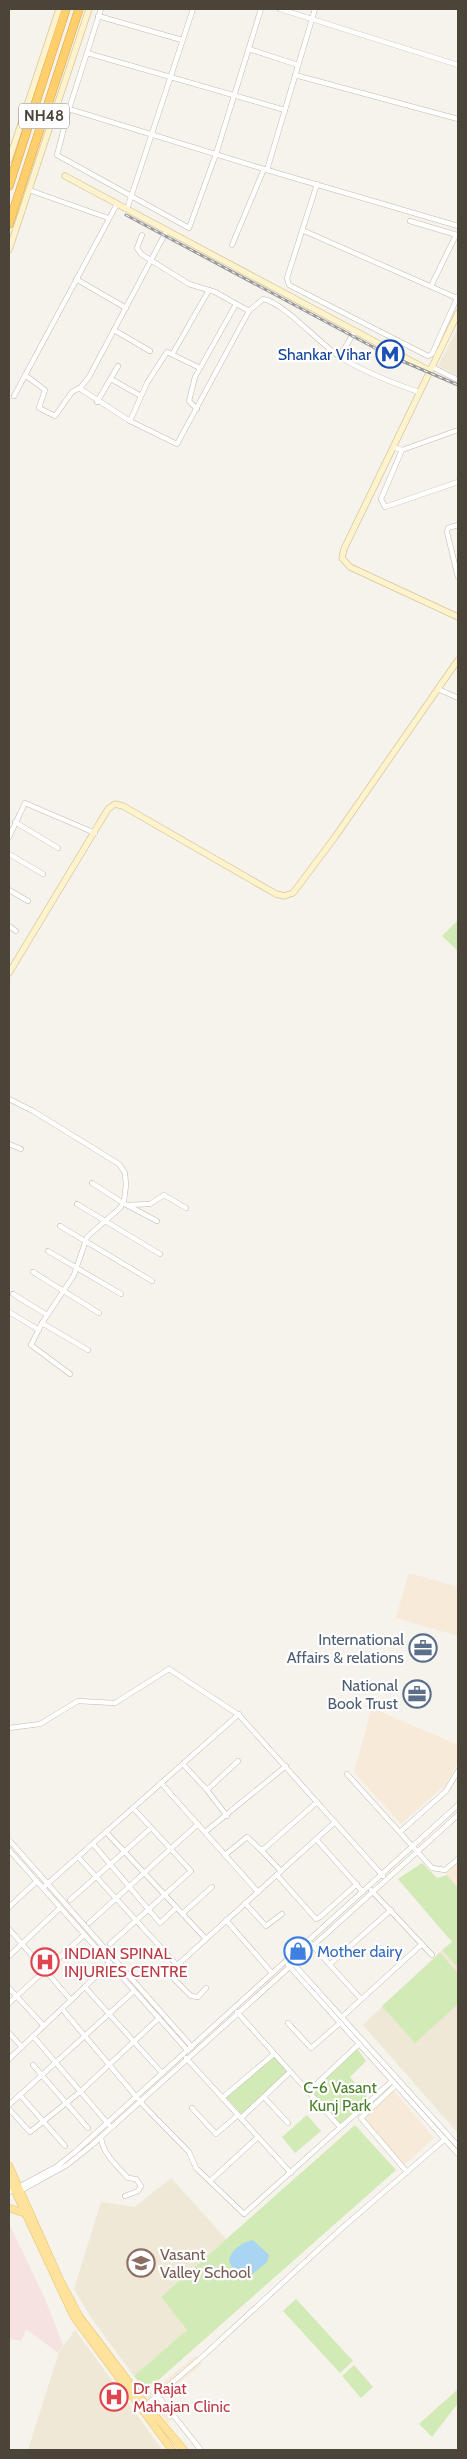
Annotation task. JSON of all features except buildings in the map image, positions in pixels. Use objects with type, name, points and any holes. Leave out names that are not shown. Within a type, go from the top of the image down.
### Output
[{"type":"highway","name":"NH48","points":[[9,186],[66,9]]},
{"type":"highway","name":"NH48","points":[[9,224],[79,9]]},
{"type":"main road","points":[[9,2166],[14,2191],[79,2316],[146,2405],[172,2450]]},
{"type":"main road","points":[[9,2178],[24,2214],[74,2317],[178,2450]]},
{"type":"main road","points":[[9,2208],[24,2214]]},
{"type":"main road","points":[[154,2420],[184,2450]]},
{"type":"street","points":[[9,160],[59,9]]},
{"type":"street","points":[[9,250],[89,9]]},
{"type":"street","points":[[101,9],[56,152],[57,156],[189,228],[216,154],[261,9]]},
{"type":"street","points":[[126,209],[193,9]]},
{"type":"street","points":[[280,9],[458,65]]},
{"type":"street","points":[[232,245],[266,169],[315,9]]},
{"type":"street","points":[[98,16],[182,40]]},
{"type":"street","points":[[248,49],[298,65]]},
{"type":"street","points":[[87,53],[285,110]]},
{"type":"street","points":[[295,75],[458,119]]},
{"type":"street","points":[[69,109],[458,226]]},
{"type":"street","points":[[65,176],[355,330],[431,369],[458,380]]},
{"type":"street","points":[[302,230],[458,297],[432,354],[427,356],[289,285],[287,278],[302,230],[317,184]]},
{"type":"street","points":[[29,190],[108,218]]},
{"type":"street","points":[[14,396],[117,204]]},
{"type":"street","points":[[410,221],[457,235],[431,286]]},
{"type":"street","points":[[25,376],[45,390],[38,407],[53,417],[72,392],[79,388],[89,377],[167,230]]},
{"type":"street","points":[[142,235],[137,250],[151,261],[189,284],[209,290],[249,311]]},
{"type":"street","points":[[76,280],[126,308]]},
{"type":"street","points":[[173,353],[209,290]]},
{"type":"street","points":[[79,388],[97,402],[130,421],[177,444],[249,311],[258,301],[263,299],[286,311],[311,334],[340,356],[380,377],[419,392]]},
{"type":"street","points":[[197,409],[188,401],[194,380],[236,304]]},
{"type":"street","points":[[458,313],[344,549],[343,562],[397,590],[458,617]]},
{"type":"street","points":[[114,330],[150,351]]},
{"type":"street","points":[[340,356],[355,330]]},
{"type":"street","points":[[130,421],[141,396],[166,353],[173,353],[200,368]]},
{"type":"street","points":[[97,402],[118,366]]},
{"type":"street","points":[[111,379],[141,396]]},
{"type":"street","points":[[393,447],[402,450],[458,430]]},
{"type":"street","points":[[402,450],[382,496],[381,501],[385,506],[458,482]]},
{"type":"street","points":[[458,525],[448,528],[447,532],[458,577]]},
{"type":"street","points":[[9,973],[110,807],[118,804],[276,894],[290,895],[302,884],[440,690],[458,660]]},
{"type":"street","points":[[440,690],[458,698]]},
{"type":"street","points":[[9,837],[23,805],[27,803],[95,833]]},
{"type":"street","points":[[15,822],[58,848]]},
{"type":"street","points":[[9,854],[43,874]]},
{"type":"street","points":[[9,890],[28,901]]},
{"type":"street","points":[[9,926],[16,931]]},
{"type":"street","points":[[9,1099],[33,1111],[119,1164],[125,1174],[124,1204],[117,1212],[92,1231],[85,1240],[77,1268],[65,1291],[42,1323],[32,1346],[70,1374]]},
{"type":"street","points":[[9,1144],[21,1149]]},
{"type":"street","points":[[92,1183],[124,1204],[158,1221]]},
{"type":"street","points":[[124,1204],[150,1204],[164,1195],[186,1208]]},
{"type":"street","points":[[77,1204],[160,1254]]},
{"type":"street","points":[[60,1226],[152,1281]]},
{"type":"street","points":[[48,1250],[121,1294]]},
{"type":"street","points":[[33,1272],[98,1313]]},
{"type":"street","points":[[12,1294],[47,1315]]},
{"type":"street","points":[[9,1312],[39,1330]]},
{"type":"street","points":[[42,1323],[88,1350]]},
{"type":"street","points":[[9,1728],[40,1724],[78,1702],[115,1703],[168,1669],[238,1714],[384,1876]]},
{"type":"street","points":[[45,1886],[238,1714]]},
{"type":"street","points":[[206,1790],[238,1761]]},
{"type":"street","points":[[183,1764],[227,1816]]},
{"type":"street","points":[[205,1832],[286,1766]]},
{"type":"street","points":[[400,1832],[446,1790],[458,1771]]},
{"type":"street","points":[[347,1774],[432,1868],[440,1871],[458,1859]]},
{"type":"street","points":[[161,1783],[258,1892]]},
{"type":"street","points":[[261,1850],[317,1802]]},
{"type":"street","points":[[139,2099],[162,2073],[237,2012],[458,1805]]},
{"type":"street","points":[[110,1944],[191,1871],[133,1808]]},
{"type":"street","points":[[384,1876],[417,1851],[458,1815]]},
{"type":"street","points":[[206,1988],[196,1998],[188,1995],[172,1976],[173,1969],[335,1822]]},
{"type":"street","points":[[89,1923],[198,1824]]},
{"type":"street","points":[[70,1900],[151,1828]]},
{"type":"street","points":[[106,1832],[143,1874],[206,1939]]},
{"type":"street","points":[[225,1855],[247,1837],[261,1850],[316,1919],[320,1918],[357,1884]]},
{"type":"street","points":[[316,1839],[363,1892]]},
{"type":"street","points":[[9,1840],[45,1886],[191,2050]]},
{"type":"street","points":[[92,1844],[160,1923],[176,1908]]},
{"type":"street","points":[[9,1850],[37,1881],[45,1886],[60,1908],[134,1991],[191,2050]]},
{"type":"street","points":[[78,1857],[177,1964]]},
{"type":"street","points":[[9,1906],[37,1881]]},
{"type":"street","points":[[182,1914],[212,1887]]},
{"type":"street","points":[[310,1943],[363,1892],[370,1889]]},
{"type":"street","points":[[370,1889],[432,1955]]},
{"type":"street","points":[[245,1904],[266,1926],[282,1914]]},
{"type":"street","points":[[9,1956],[60,1908]]},
{"type":"street","points":[[330,1964],[391,1910]]},
{"type":"street","points":[[226,1920],[272,1973]]},
{"type":"street","points":[[9,1929],[72,2000]]},
{"type":"street","points":[[9,2003],[84,1935]]},
{"type":"street","points":[[310,1943],[362,1999]]},
{"type":"street","points":[[342,2018],[422,1944]]},
{"type":"street","points":[[14,2191],[63,2162],[109,2126],[186,2058],[191,2050],[272,1973],[289,1962]]},
{"type":"street","points":[[289,1962],[458,2146]]},
{"type":"street","points":[[289,1962],[340,2023],[458,2154]]},
{"type":"street","points":[[9,2060],[110,1963]]},
{"type":"street","points":[[85,1987],[108,2015],[162,2073]]},
{"type":"street","points":[[9,1988],[44,2026]]},
{"type":"street","points":[[9,2105],[134,1991]]},
{"type":"street","points":[[62,2009],[139,2099],[189,2152],[196,2168],[244,2214],[392,2081]]},
{"type":"street","points":[[237,2012],[340,2128]]},
{"type":"street","points":[[9,2109],[30,2132],[80,2092],[159,2018]]},
{"type":"street","points":[[288,2023],[311,2048],[340,2023]]},
{"type":"street","points":[[9,2033],[22,2047]]},
{"type":"street","points":[[33,2036],[109,2126]]},
{"type":"street","points":[[308,2092],[359,2044]]},
{"type":"street","points":[[222,2098],[274,2054]]},
{"type":"street","points":[[186,2058],[291,2173]]},
{"type":"street","points":[[33,2065],[88,2128]]},
{"type":"street","points":[[192,2108],[216,2134],[264,2097],[290,2072]]},
{"type":"street","points":[[396,2085],[361,2118],[407,2172]]},
{"type":"street","points":[[20,2095],[65,2146]]},
{"type":"street","points":[[264,2097],[288,2123]]},
{"type":"street","points":[[14,2191],[67,2165],[101,2137],[109,2126]]},
{"type":"street","points":[[101,2137],[103,2146],[115,2163],[128,2178],[136,2179],[141,2186],[141,2189],[125,2196]]},
{"type":"street","points":[[210,2180],[258,2137]]},
{"type":"street","points":[[146,2405],[308,2259],[445,2140]]},
{"type":"street","points":[[158,2396],[201,2450]]},
{"type":"shaded area","points":[[458,327],[458,376],[438,366]]},
{"type":"shaded area","points":[[409,1573],[458,1587],[458,1636],[396,1618]]},
{"type":"shaded area","points":[[372,1708],[458,1745],[457,1764],[447,1783],[401,1824],[354,1772]]},
{"type":"shaded area","points":[[458,1858],[458,1888],[444,1872]]},
{"type":"shaded area","points":[[442,1950],[458,1968],[458,2133],[363,2025]]},
{"type":"shaded area","points":[[393,2090],[434,2138],[404,2165],[362,2117]]},
{"type":"shaded area","name":"Vasant Valley School","points":[[171,2178],[226,2239],[161,2297],[187,2330],[134,2376],[90,2316],[74,2289],[101,2202],[135,2207]]},
{"type":"shaded area","points":[[9,2223],[45,2299],[63,2345],[58,2353],[26,2329],[21,2341],[9,2339]]},
{"type":"shaded area","points":[[75,2330],[161,2448],[159,2450],[28,2450],[59,2352]]},
{"type":"shaded area","points":[[195,2356],[202,2364],[158,2400],[173,2419],[168,2423],[146,2396]]},
{"type":"green space","points":[[458,920],[458,951],[442,936]]},
{"type":"green space","points":[[422,1863],[437,1878],[447,1875],[458,1888],[458,1968],[442,1950],[452,1942],[398,1879]]},
{"type":"green space","points":[[440,1953],[458,1973],[458,2004],[415,2043],[382,2006]]},
{"type":"green space","name":"C-6 Vasant Kunj Park","points":[[356,2047],[366,2061],[350,2077],[370,2100],[341,2126],[308,2092]]},
{"type":"green space","points":[[274,2054],[290,2072],[243,2116],[225,2096]]},
{"type":"green space","points":[[307,2115],[321,2131],[295,2153],[282,2137]]},
{"type":"green space","points":[[355,2125],[396,2170],[146,2391],[134,2376],[187,2330],[161,2297]]},
{"type":"green space","points":[[296,2299],[353,2361],[340,2373],[283,2311]]},
{"type":"green space","points":[[354,2365],[373,2387],[361,2398],[342,2376]]},
{"type":"green space","points":[[458,2389],[458,2403],[432,2437],[419,2424]]},
{"type":"water","points":[[253,2240],[269,2255],[267,2262],[249,2277],[232,2267],[229,2261],[232,2253],[238,2247]]},
{"type":"railway","points":[[126,215],[388,355],[458,385]]},
{"type":"place","name":"Shankar Vihar","points":[[390,354]]},
{"type":"place","name":"International Affairs & relations","points":[[423,1648]]},
{"type":"place","name":"National Book Trust","points":[[417,1694]]},
{"type":"place","name":"Mother dairy","points":[[298,1951]]},
{"type":"place","name":"INDIAN SPINAL INJURIES CENTRE","points":[[45,1962]]},
{"type":"place","name":"Vasant Valley School","points":[[141,2263]]},
{"type":"place","name":"Dr Rajat Mahajan Clinic","points":[[114,2397]]}]
